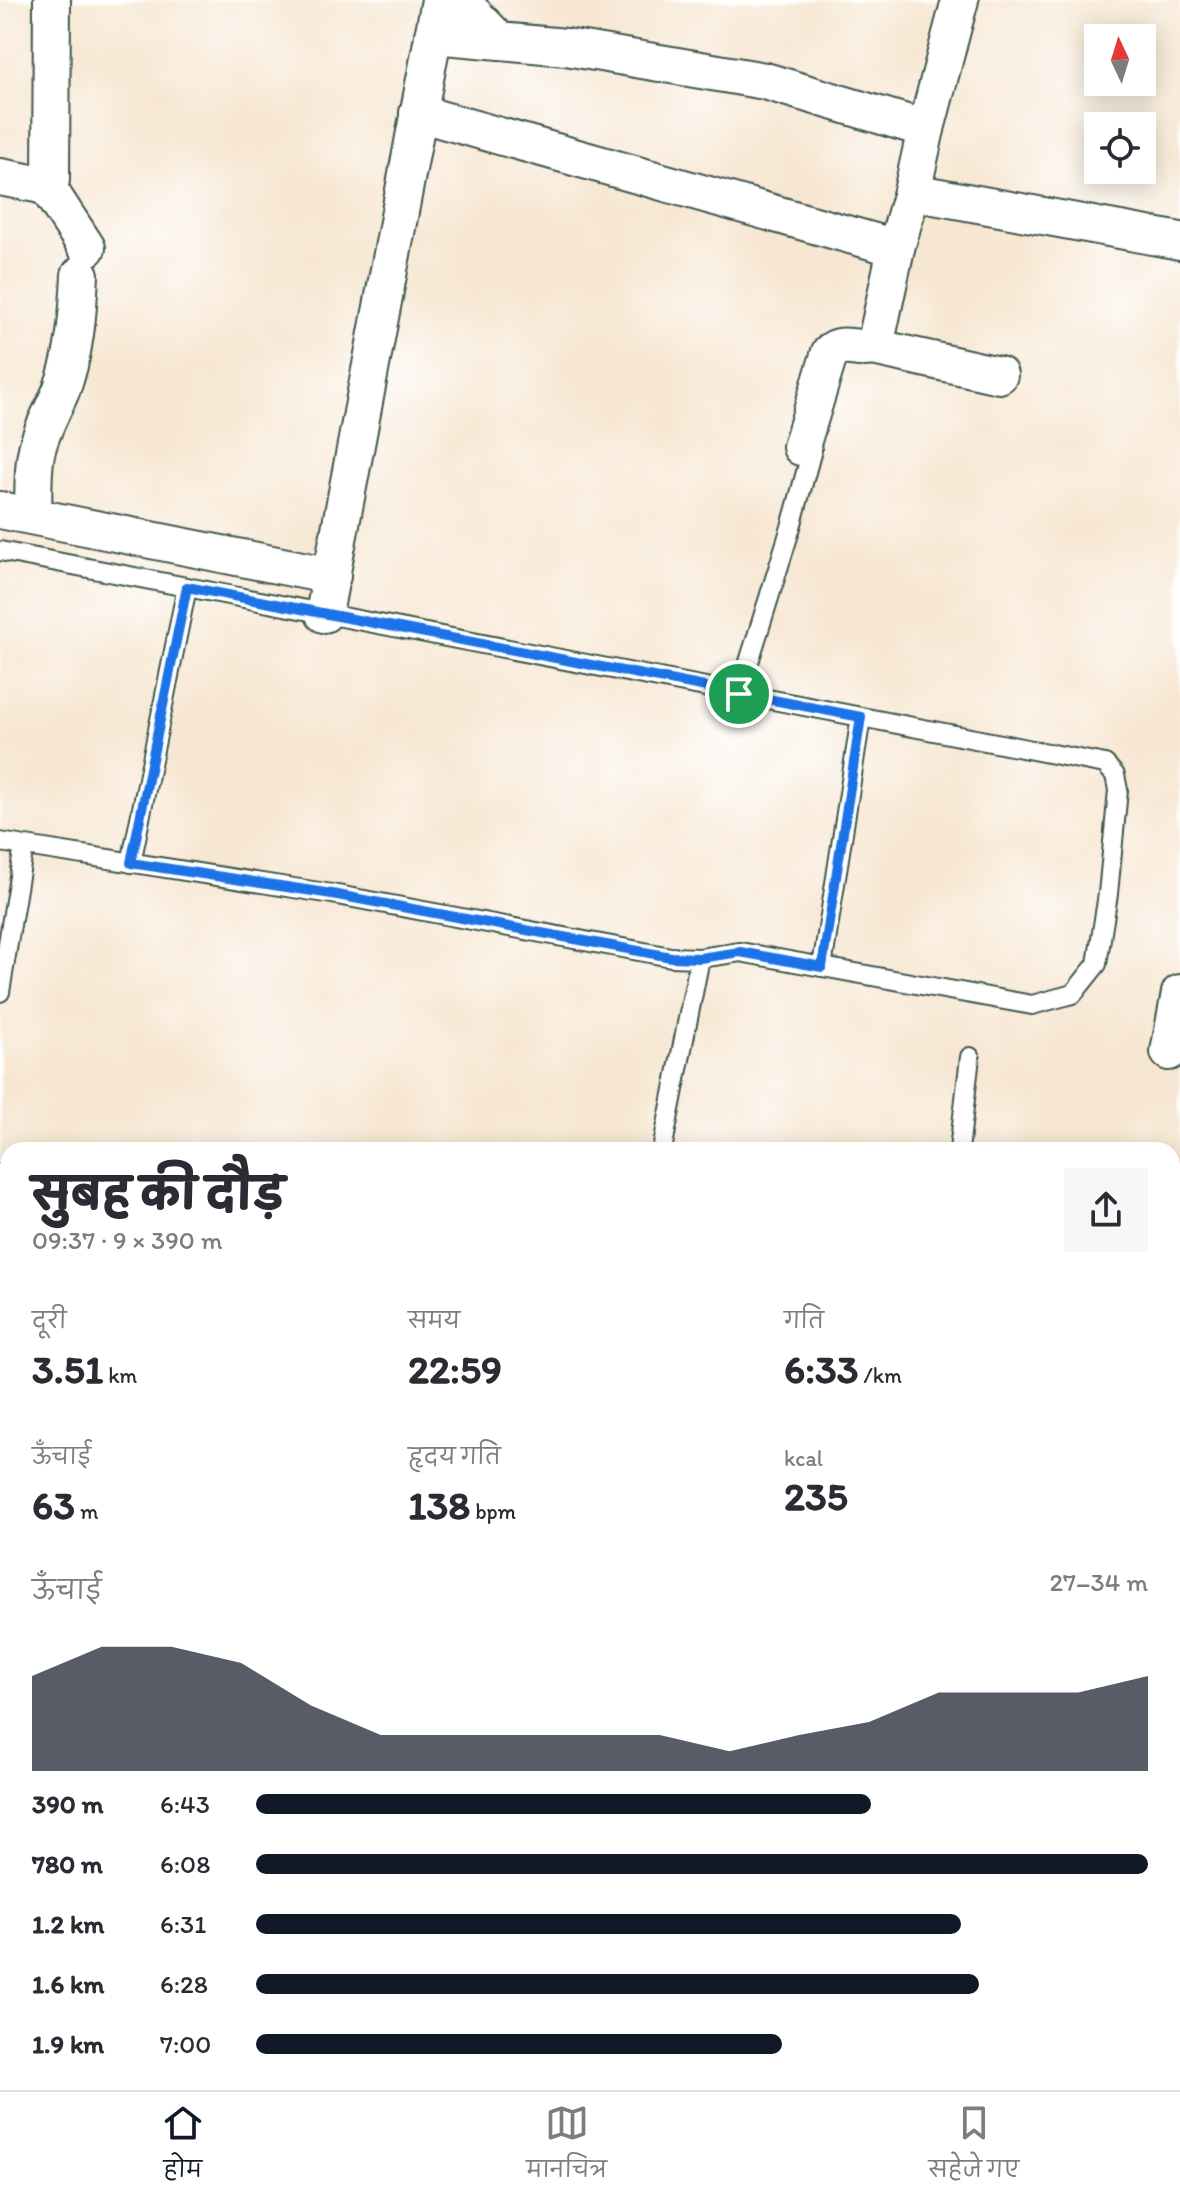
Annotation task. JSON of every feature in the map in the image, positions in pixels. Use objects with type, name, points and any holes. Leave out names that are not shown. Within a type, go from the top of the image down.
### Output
[{"type":"street","points":[[46,185],[52,174],[52,0]]},
{"type":"street","points":[[324,614],[440,0]]},
{"type":"street","points":[[460,0],[500,41]]},
{"type":"street","points":[[873,347],[960,0]]},
{"type":"street","points":[[433,35],[566,47],[765,81],[926,129]]},
{"type":"street","points":[[418,113],[896,248]]},
{"type":"street","points":[[0,177],[46,185]]},
{"type":"street","points":[[46,185],[84,262],[78,315],[62,389],[40,435],[16,513],[332,576]]},
{"type":"street","points":[[912,192],[1180,241]]},
{"type":"street","points":[[806,448],[830,352],[834,348],[873,347],[999,375]]},
{"type":"street","points":[[1169,1052],[1180,993]]},
{"type":"lane","points":[[739,694],[791,527],[806,448]]},
{"type":"lane","points":[[0,551],[1105,764],[1115,775],[1118,790],[1097,964],[1073,994],[1032,1005],[740,952],[700,958],[671,957],[332,894],[0,842]]},
{"type":"lane","points":[[131,863],[187,587]]},
{"type":"lane","points":[[822,967],[861,717]]},
{"type":"lane","points":[[0,992],[24,846]]},
{"type":"lane","points":[[664,1142],[700,958]]},
{"type":"lane","points":[[960,1142],[970,1057]]},
{"type":"route","points":[[187,587],[739,694],[861,717],[822,967],[740,952],[700,958],[671,957],[332,894],[131,863],[187,587]]}]
